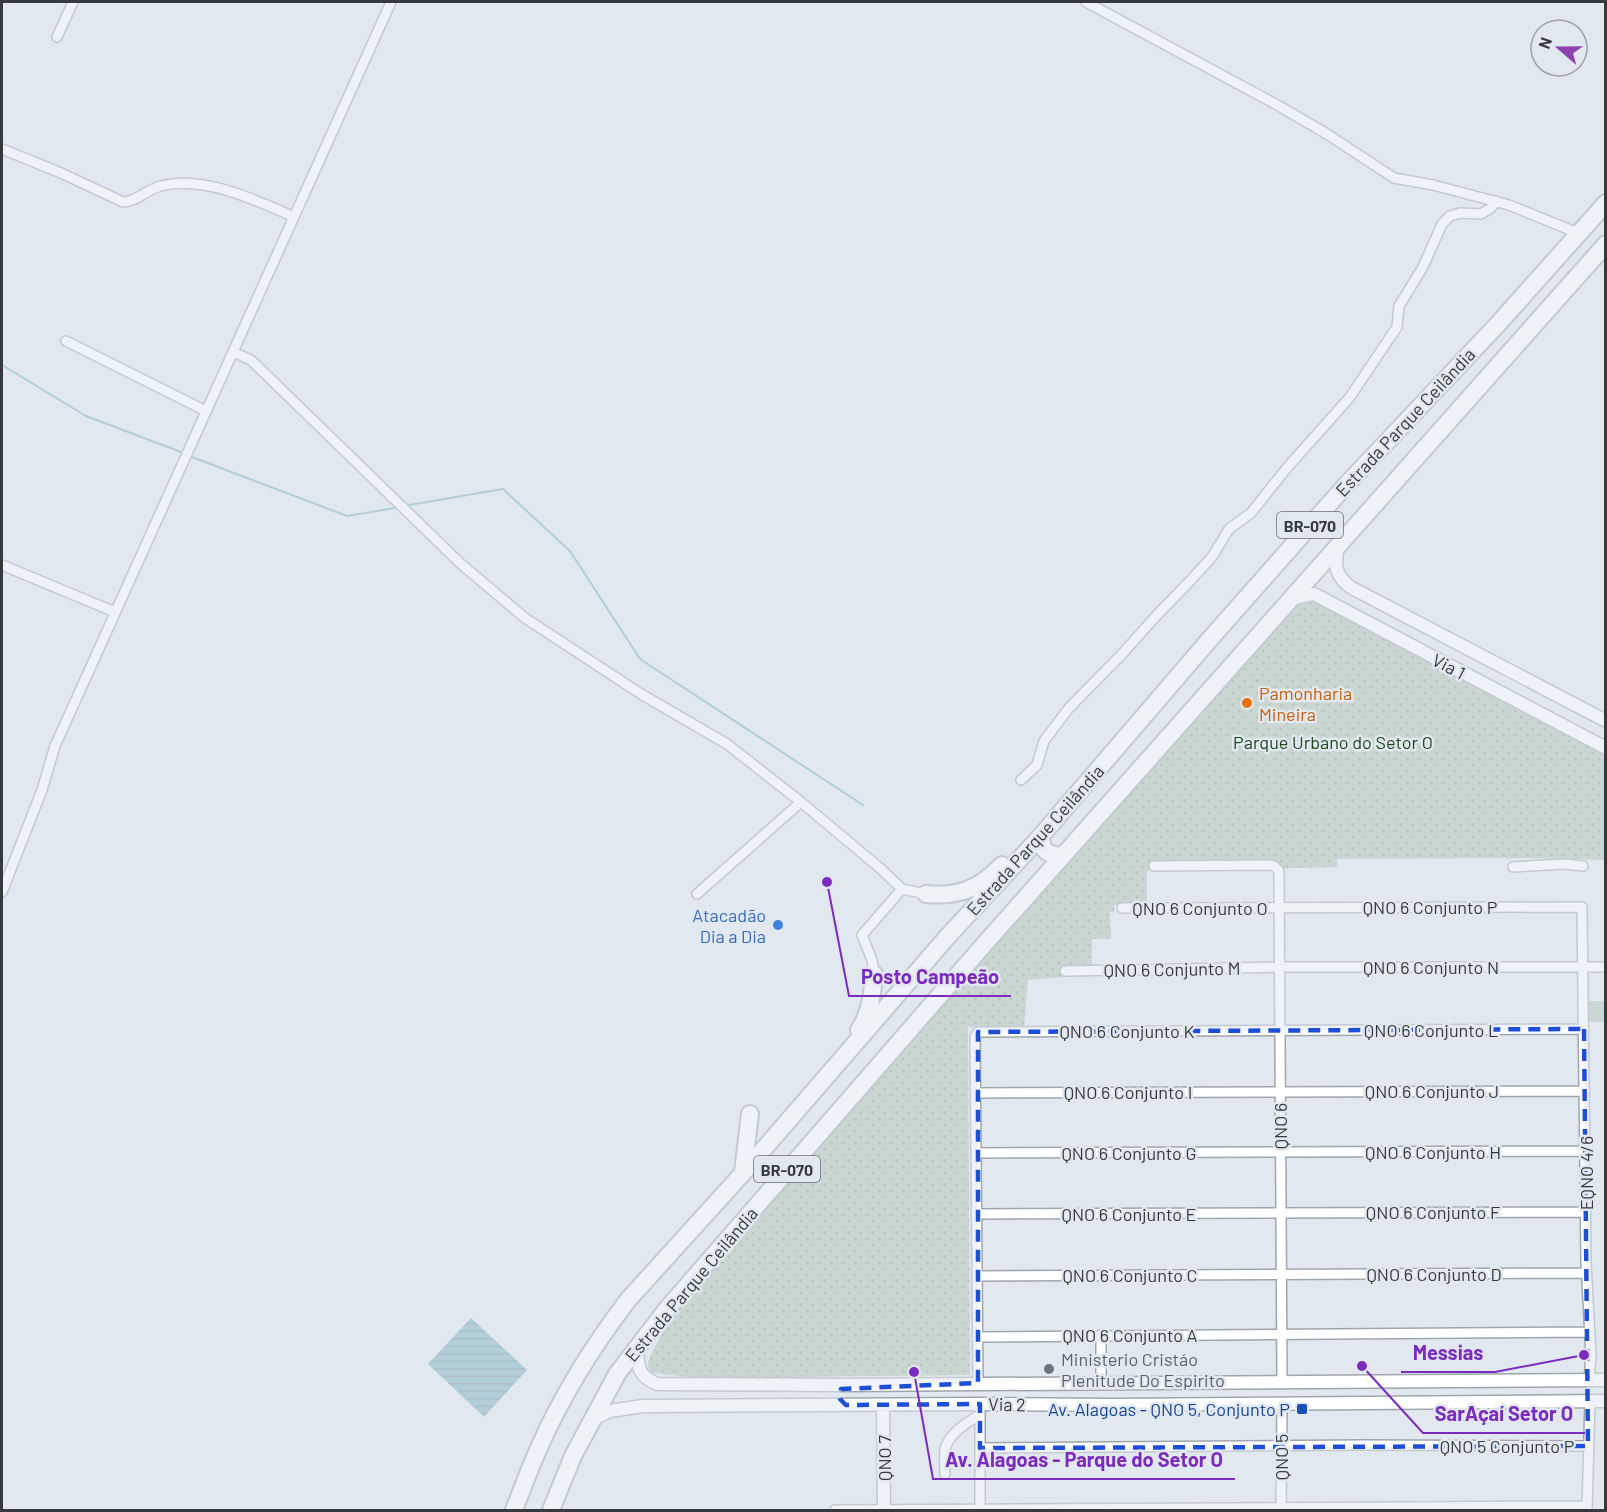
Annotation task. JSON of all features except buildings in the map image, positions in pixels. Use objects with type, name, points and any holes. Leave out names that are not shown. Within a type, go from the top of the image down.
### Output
[{"type":"highway","name":"Estrada Parque Ceilândia","points":[[514,1510],[554,1417],[611,1323],[656,1267],[743,1173],[834,1065],[948,936],[1041,836],[1210,639],[1339,494],[1498,324],[1605,203]]},
{"type":"highway","points":[[1578,233],[1595,240],[1594,257]]},
{"type":"highway","name":"Estrada Parque Ceilândia","points":[[551,1510],[591,1419],[617,1374],[666,1310],[1063,856],[1605,244]]},
{"type":"highway","points":[[926,894],[946,896],[979,884],[995,871],[1040,822],[1060,804],[1077,795]]},
{"type":"highway","points":[[1041,836],[1042,848],[1046,852],[1063,856]]},
{"type":"highway","points":[[834,1065],[864,1022],[873,991],[874,974]]},
{"type":"highway","points":[[743,1173],[750,1114]]},
{"type":"main road","name":"Via 1","points":[[1338,547],[1335,570],[1341,580],[1350,587],[1605,721]]},
{"type":"main road","name":"Via 1","points":[[1291,599],[1314,594],[1605,748]]},
{"type":"main road","points":[[1568,729],[1568,716],[1580,708]]},
{"type":"main road","name":"Via 2","points":[[638,1346],[638,1365],[642,1375],[657,1384],[1134,1384],[1605,1380]]},
{"type":"main road","points":[[1430,1402],[1436,1391],[1433,1380]]},
{"type":"main road","points":[[1455,1402],[1449,1399],[1449,1391],[1457,1380]]},
{"type":"main road","points":[[1114,1384],[1119,1390],[1114,1405]]},
{"type":"main road","points":[[1133,1404],[1130,1395],[1134,1384]]},
{"type":"main road","points":[[845,1385],[839,1394],[840,1399],[846,1405]]},
{"type":"main road","name":"Via 2","points":[[591,1419],[610,1411],[643,1406],[846,1405],[980,1410],[1133,1404],[1605,1401]]},
{"type":"main road","name":"QNO 7","points":[[883,1406],[884,1510]]},
{"type":"street","points":[[57,37],[73,2]]},
{"type":"street","points":[[2,892],[42,790],[55,746],[391,2]]},
{"type":"street","points":[[1086,2],[1285,109],[1394,178],[1496,201],[1540,216],[1578,233]]},
{"type":"street","points":[[2,149],[123,202],[129,202],[159,186],[180,183],[217,188],[254,199],[294,217]]},
{"type":"street","points":[[1021,780],[1037,765],[1044,741],[1069,708],[1212,557],[1229,529],[1251,513],[1286,469],[1350,397],[1397,327],[1399,306],[1422,267],[1442,224],[1450,216],[1460,213],[1481,214],[1491,208],[1496,201]]},
{"type":"street","points":[[66,341],[206,411]]},
{"type":"street","points":[[233,352],[251,360],[460,563],[525,618],[641,694],[727,744],[801,802],[902,889],[926,894]]},
{"type":"street","points":[[2,565],[115,612]]},
{"type":"street","points":[[697,894],[801,802]]},
{"type":"street","name":"QNO 6","points":[[1154,866],[1270,865],[1279,871],[1282,1381]]},
{"type":"street","points":[[1513,867],[1583,866]]},
{"type":"street","points":[[874,974],[872,960],[862,935],[902,889]]},
{"type":"street","name":"QNO 6 Conjunto P","points":[[1278,908],[1582,907]]},
{"type":"street","name":"EQNO 4/6","points":[[1582,907],[1589,1380]]},
{"type":"street","name":"QNO 6 Conjunto O","points":[[1122,908],[1278,908]]},
{"type":"street","points":[[1583,966],[1605,967]]},
{"type":"street","name":"QNO 6 Conjunto N","points":[[1279,967],[1583,966]]},
{"type":"street","name":"QNO 6 Conjunto M","points":[[1065,971],[1279,967]]},
{"type":"street","name":"QNO 6 Conjunto L","points":[[1279,1030],[1584,1029]]},
{"type":"street","name":"QNO 6 Conjunto K","points":[[976,1093],[976,1034],[981,1032],[1279,1030]]},
{"type":"street","name":"QNO 6 Conjunto J","points":[[1280,1090],[1585,1090]]},
{"type":"street","name":"QNO 6 Conjunto I","points":[[976,1093],[1280,1090]]},
{"type":"street","points":[[976,1093],[978,1383]]},
{"type":"street","name":"QNO 6 Conjunto H","points":[[1280,1152],[1585,1151]]},
{"type":"street","name":"QNO 6 Conjunto G","points":[[977,1154],[1280,1152]]},
{"type":"street","name":"QNO 6 Conjunto F","points":[[1281,1213],[1586,1212]]},
{"type":"street","name":"QNO 6 Conjunto E","points":[[977,1214],[1281,1213]]},
{"type":"street","name":"QNO 6 Conjunto D","points":[[1281,1274],[1586,1273]]},
{"type":"street","name":"QNO 6 Conjunto C","points":[[978,1276],[1281,1274]]},
{"type":"street","name":"QNO 6 Conjunto A","points":[[978,1337],[1589,1332]]},
{"type":"street","points":[[1101,1335],[1101,1383]]},
{"type":"street","points":[[836,1510],[1587,1508],[1590,1401]]},
{"type":"street","name":"QNO 5","points":[[1281,1509],[1282,1404]]},
{"type":"street","points":[[980,1410],[980,1510]]},
{"type":"street","points":[[945,1474],[945,1449],[951,1437],[980,1410]]},
{"type":"street","name":"QNO 5 Conjunto P","points":[[980,1448],[1588,1446]]},
{"type":"highlighted area","points":[[1584,1029],[1588,1446],[980,1448],[980,1404],[846,1405],[840,1399],[841,1389],[978,1383],[978,1032]]},
{"type":"green space","name":"Parque Urbano do Setor O","points":[[1311,598],[1605,750],[1605,860],[1337,859],[1337,867],[1147,871],[1147,904],[1114,905],[1114,912],[1110,912],[1111,939],[1092,939],[1092,966],[1065,968],[1065,977],[1028,980],[1024,1028],[968,1027],[970,1375],[690,1378],[652,1372],[648,1363],[660,1338],[657,1335],[662,1323],[949,995],[1296,605],[1302,600]]},
{"type":"green space","points":[[1589,1001],[1605,1001],[1605,1022],[1589,1022]]},
{"type":"water","points":[[471,1318],[527,1370],[484,1417],[428,1364]]},
{"type":"waterway","points":[[2,365],[86,416],[181,452]]},
{"type":"waterway","points":[[192,457],[347,516],[395,508]]},
{"type":"waterway","points":[[409,505],[503,489],[570,551],[640,659],[863,805]]},
{"type":"place","name":"Pamonharia Mineira","points":[[1247,703]]},
{"type":"place","name":"Posto Campeão","points":[[827,882]]},
{"type":"place","name":"Atacadão Dia a Dia","points":[[778,925]]},
{"type":"place","name":"Messias","points":[[1584,1355]]},
{"type":"place","name":"SarAçaí Setor O","points":[[1362,1366]]},
{"type":"place","name":"Ministerio Cristáo Plenitude Do Espirito","points":[[1049,1369]]},
{"type":"place","name":"Av. Alagoas - Parque do Setor O","points":[[914,1372]]},
{"type":"place","name":"Av. Alagoas - QNO 5, Conjunto P","points":[[1302,1409]]}]
